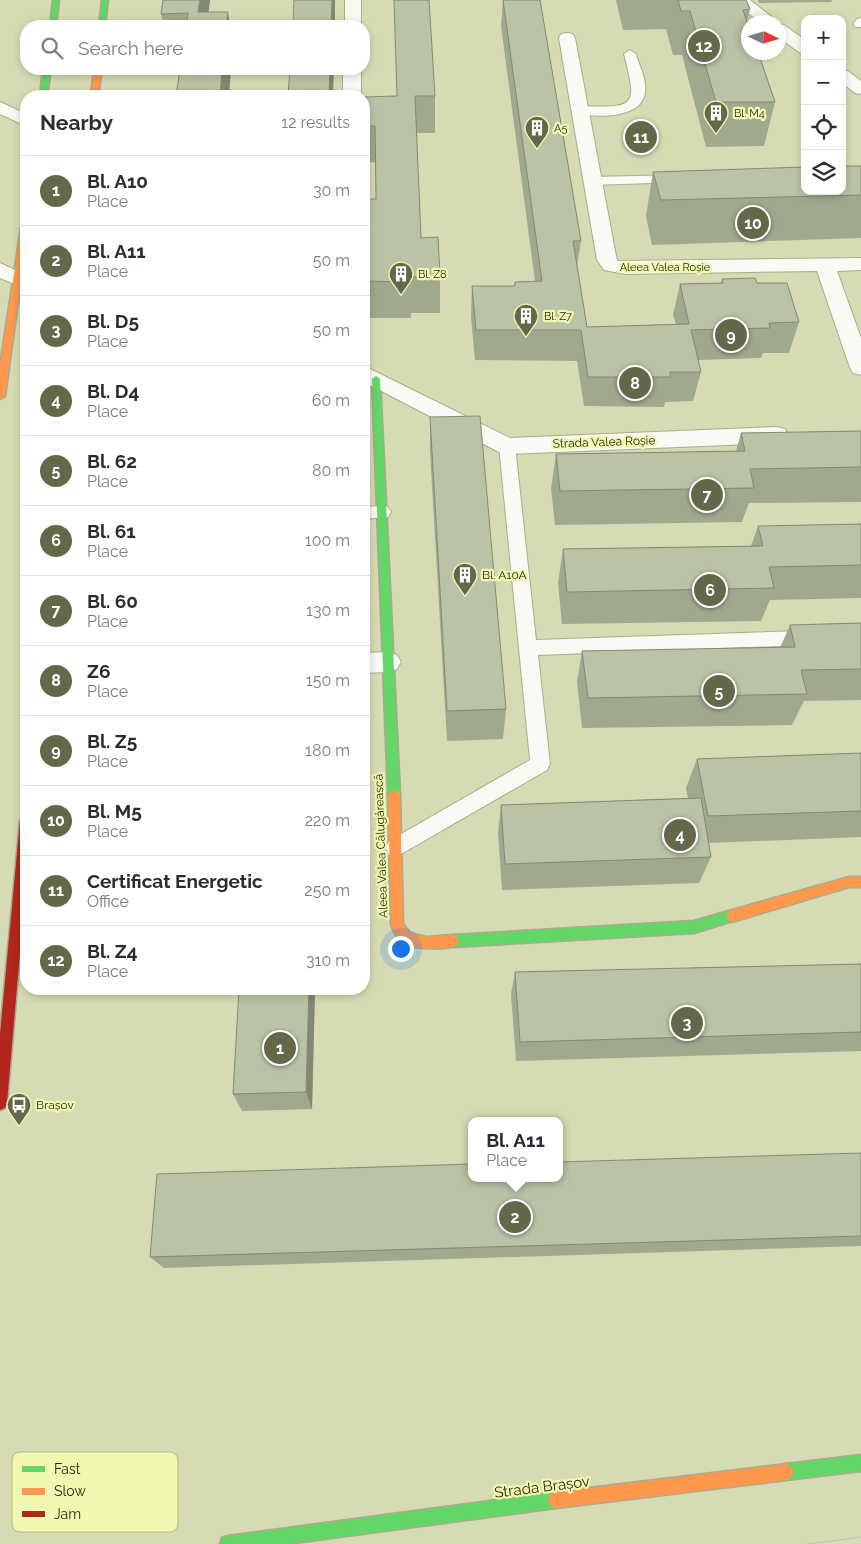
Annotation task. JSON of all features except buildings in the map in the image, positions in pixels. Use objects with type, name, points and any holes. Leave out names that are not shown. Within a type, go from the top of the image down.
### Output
[{"type":"main road","points":[[53,20],[56,0]]},
{"type":"main road","points":[[103,20],[105,0]]},
{"type":"main road","points":[[44,90],[46,75]]},
{"type":"main road","points":[[96,90],[97,75]]},
{"type":"main road","points":[[0,396],[8,274],[20,236]]},
{"type":"main road","name":"Aleea Valea Călugărească","points":[[370,376],[382,512],[376,663],[396,848],[397,925],[406,938],[426,943],[694,927],[849,882],[861,882]]},
{"type":"main road","points":[[0,1103],[20,886]]},
{"type":"main road","name":"Strada Brașov","points":[[228,1544],[554,1500],[861,1463]]},
{"type":"street","points":[[353,0],[353,20]]},
{"type":"street","points":[[739,0],[760,15]]},
{"type":"street","points":[[786,35],[801,45]]},
{"type":"street","name":"Aleea Valea Roșie","points":[[567,38],[607,260],[612,266],[624,268],[861,264]]},
{"type":"street","points":[[352,75],[352,90]]},
{"type":"street","points":[[846,78],[861,89]]},
{"type":"street","points":[[0,107],[20,118]]},
{"type":"street","points":[[825,265],[861,368]]},
{"type":"street","name":"Strada Valea Roșie","points":[[370,376],[507,446],[802,434]]},
{"type":"lane","points":[[580,110],[630,108],[636,102],[639,92],[630,54]]},
{"type":"lane","points":[[592,181],[691,179]]},
{"type":"lane","points":[[396,848],[540,764],[507,446]]},
{"type":"lane","points":[[370,513],[382,512]]},
{"type":"lane","points":[[528,648],[861,636]]},
{"type":"tram line","points":[[808,1544],[861,1537]]},
{"type":"traffic: fast","points":[[54,20],[56,0]]},
{"type":"traffic: fast","points":[[103,20],[105,0]]},
{"type":"traffic: fast","points":[[44,90],[46,75]]},
{"type":"traffic: fast","points":[[376,379],[394,795]]},
{"type":"traffic: fast","points":[[453,941],[694,927],[732,916]]},
{"type":"traffic: fast","points":[[786,1472],[861,1463]]},
{"type":"traffic: fast","points":[[228,1544],[556,1500]]},
{"type":"traffic: slow","points":[[96,90],[97,75]]},
{"type":"traffic: slow","points":[[0,396],[20,258]]},
{"type":"traffic: slow","points":[[394,795],[397,925],[406,938],[426,943],[453,941]]},
{"type":"traffic: slow","points":[[732,916],[849,882],[861,882]]},
{"type":"traffic: slow","points":[[556,1500],[786,1472]]},
{"type":"traffic: jam","points":[[0,1103],[20,886]]},
{"type":"place","name":"Bl. Z4","points":[[704,46]]},
{"type":"place","name":"Bl. M4","points":[[716,134]]},
{"type":"place","name":"Certificat Energetic","points":[[641,137]]},
{"type":"place","name":"A5","points":[[537,149]]},
{"type":"place","name":"Bl. M5","points":[[753,223]]},
{"type":"place","name":"Bl. Z8","points":[[401,295]]},
{"type":"place","name":"Bl. Z5","points":[[731,335]]},
{"type":"place","name":"Bl. Z7","points":[[526,337]]},
{"type":"place","name":"Z6","points":[[635,383]]},
{"type":"place","name":"Bl. 60","points":[[707,495]]},
{"type":"place","name":"Bl. 61","points":[[710,590]]},
{"type":"place","name":"Bl. A10A","points":[[465,596]]},
{"type":"place","name":"Bl. 62","points":[[719,691]]},
{"type":"place","name":"Bl. D4","points":[[680,835]]},
{"type":"place","name":"Bl. D5","points":[[687,1023]]},
{"type":"place","name":"Bl. A10","points":[[280,1048]]},
{"type":"place","name":"Brașov","points":[[19,1126]]},
{"type":"place","name":"Bl. A11","points":[[515,1217]]}]
